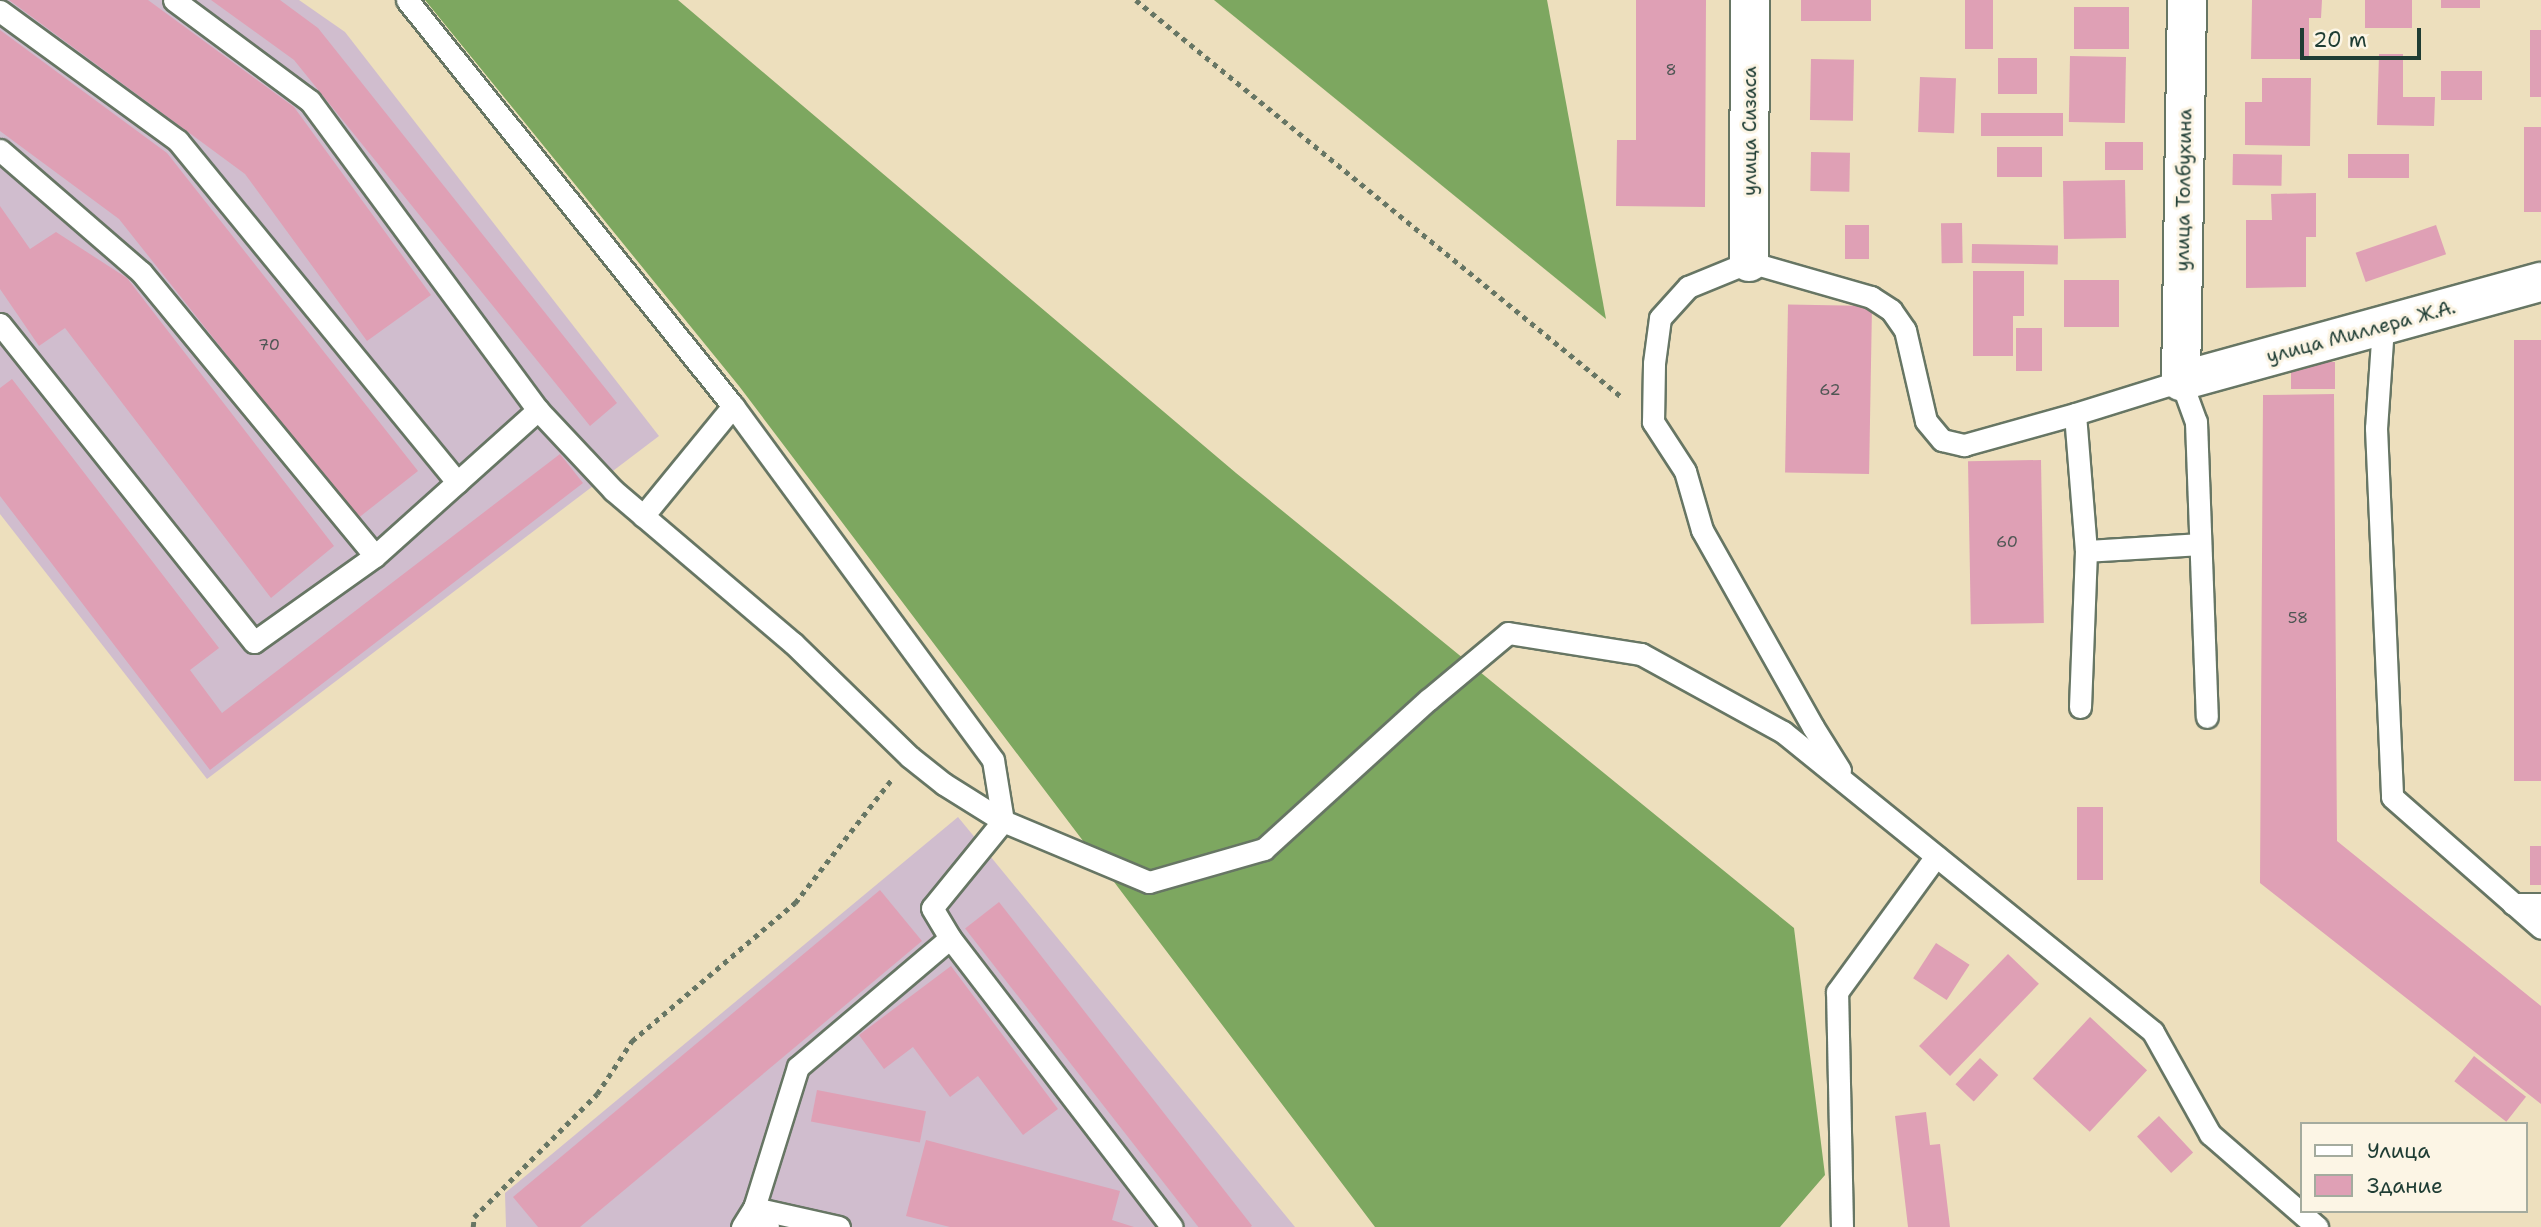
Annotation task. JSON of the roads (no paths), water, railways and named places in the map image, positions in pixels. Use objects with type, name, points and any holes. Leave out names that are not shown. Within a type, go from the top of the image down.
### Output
[{"type":"street","name":"улица Сизаса","points":[[1749,262],[1750,0]]},
{"type":"street","name":"улица Толбухина","points":[[2180,381],[2187,0]]},
{"type":"street","name":"улица Миллера Ж.А.","points":[[2180,381],[2541,282]]},
{"type":"lane","points":[[174,0],[310,101],[538,410],[613,490],[793,643],[910,757],[944,784],[1003,821],[1149,882],[1264,849],[1428,700],[1508,633],[1641,654],[1783,732],[2153,1032],[2210,1134],[2300,1212]]},
{"type":"lane","points":[[407,0],[733,406],[993,760],[1003,821],[932,908],[950,938],[1172,1227]]},
{"type":"lane","points":[[0,11],[178,141],[457,482]]},
{"type":"lane","points":[[0,150],[141,272],[375,555]]},
{"type":"lane","points":[[1851,787],[1813,727],[1702,530],[1685,471],[1653,422],[1654,363],[1660,318],[1688,287],[1749,262],[1871,297],[1891,310],[1905,330],[1926,421],[1942,440],[1964,445],[2180,381],[2196,422],[2207,717]]},
{"type":"lane","points":[[0,324],[254,642],[375,555],[538,410]]},
{"type":"lane","points":[[2383,326],[2376,428],[2392,797],[2541,928]]},
{"type":"lane","points":[[643,516],[733,406]]},
{"type":"lane","points":[[2075,414],[2086,551],[2080,707]]},
{"type":"lane","points":[[2086,551],[2199,544]]},
{"type":"lane","points":[[1842,1227],[1837,992],[1936,856]]},
{"type":"lane","points":[[2513,904],[2541,904]]},
{"type":"lane","points":[[742,1227],[754,1208],[798,1067],[950,938]]},
{"type":"lane","points":[[754,1208],[768,1227]]},
{"type":"lane","points":[[754,1208],[839,1227]]},
{"type":"lane","points":[[2301,1213],[2317,1227]]}]
